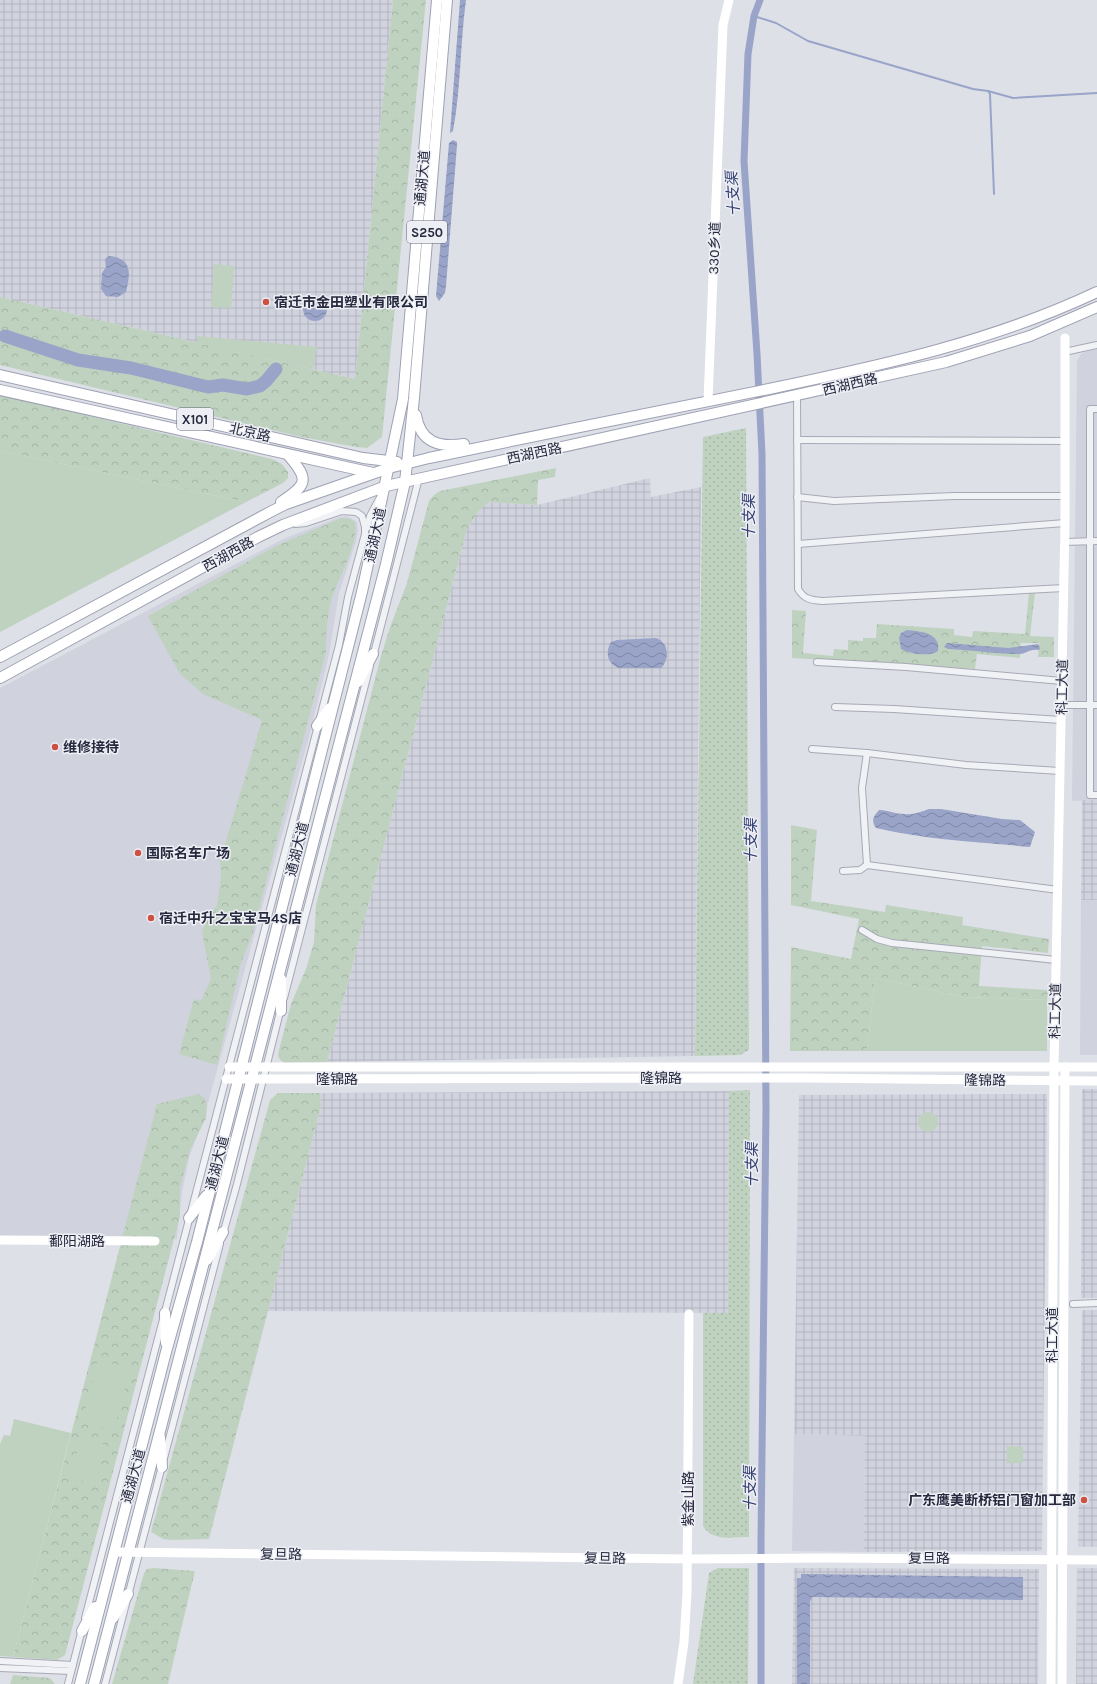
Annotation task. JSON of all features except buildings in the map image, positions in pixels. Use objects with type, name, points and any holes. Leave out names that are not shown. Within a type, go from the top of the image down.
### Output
[{"type":"main road","name":"通湖大道","points":[[80,1684],[102,1594],[210,1191],[240,1067],[362,592],[386,486],[403,399],[437,0]]},
{"type":"main road","name":"通湖大道","points":[[94,1684],[200,1272],[386,564],[405,482],[414,398],[447,0]]},
{"type":"main road","name":"西湖西路","points":[[0,657],[265,514],[286,504],[373,474],[390,464],[407,463],[559,430],[784,386],[913,357],[958,345],[1017,326],[1097,292]]},
{"type":"main road","name":"西湖西路","points":[[0,678],[283,525],[386,486],[784,399],[961,358],[1030,336],[1097,307]]},
{"type":"main road","name":"北京路","points":[[0,375],[390,464]]},
{"type":"main road","name":"北京路","points":[[0,390],[373,474]]},
{"type":"main road","points":[[414,398],[417,426],[420,431],[433,442],[442,445],[453,446],[532,431],[559,430]]},
{"type":"main road","points":[[265,514],[301,488],[302,484],[300,472],[288,455]]},
{"type":"main road","points":[[373,474],[386,486]]},
{"type":"main road","points":[[351,694],[373,654]]},
{"type":"main road","points":[[317,726],[334,702]]},
{"type":"main road","points":[[281,964],[281,1011]]},
{"type":"main road","points":[[190,1218],[210,1191]]},
{"type":"main road","points":[[200,1272],[223,1232]]},
{"type":"main road","points":[[165,1313],[166,1352]]},
{"type":"main road","points":[[160,1426],[162,1467]]},
{"type":"main road","points":[[82,1631],[102,1594]]},
{"type":"main road","points":[[109,1625],[128,1594]]},
{"type":"street","name":"330乡道","points":[[708,401],[723,25],[729,0]]},
{"type":"street","name":"科工大道","points":[[1050,1684],[1054,1067],[1065,523],[1065,338]]},
{"type":"street","points":[[1069,351],[1097,345]]},
{"type":"street","points":[[797,396],[798,588],[803,597],[810,600],[1064,588]]},
{"type":"street","points":[[1094,795],[1094,665],[1090,621],[1090,409],[1097,409]]},
{"type":"street","points":[[797,440],[1065,441]]},
{"type":"street","points":[[1090,455],[1097,454]]},
{"type":"street","points":[[104,1684],[162,1467],[419,478]]},
{"type":"street","points":[[68,1684],[226,1079],[365,534],[370,516],[386,486]]},
{"type":"street","points":[[797,498],[834,501],[954,496],[1065,496]]},
{"type":"street","points":[[1090,499],[1097,498]]},
{"type":"street","points":[[283,525],[306,523],[342,511],[350,511],[362,516],[365,534]]},
{"type":"street","points":[[798,544],[1065,523]]},
{"type":"street","points":[[1064,542],[1097,541]]},
{"type":"street","points":[[1090,580],[1097,580]]},
{"type":"street","points":[[1090,621],[1097,621]]},
{"type":"street","points":[[816,662],[906,667],[1062,681]]},
{"type":"street","points":[[1061,705],[1094,705]]},
{"type":"street","points":[[835,707],[894,709],[1061,720]]},
{"type":"street","points":[[812,749],[867,753],[966,765],[1060,771]]},
{"type":"street","points":[[867,753],[862,788],[867,866]]},
{"type":"street","points":[[843,871],[860,870],[867,866],[1058,890]]},
{"type":"street","points":[[862,930],[877,939],[892,943],[1056,960]]},
{"type":"street","name":"隆锦路","points":[[229,1067],[732,1068],[805,1073],[1097,1081]]},
{"type":"street","name":"科工大道","points":[[1062,1684],[1065,1067]]},
{"type":"street","name":"隆锦路","points":[[226,1079],[731,1078],[805,1073],[1097,1067]]},
{"type":"street","name":"鄱阳湖路","points":[[0,1240],[155,1244],[0,1245]]},
{"type":"street","points":[[1073,1304],[1097,1303]]},
{"type":"street","name":"紫金山路","points":[[678,1684],[684,1642],[688,1559],[689,1314]]},
{"type":"street","name":"复旦路","points":[[114,1552],[688,1559],[786,1558],[1097,1560]]},
{"type":"street","points":[[0,1661],[72,1668]]},
{"type":"street","points":[[0,1668],[72,1668]]},
{"type":"shaded area","points":[[0,0],[393,0],[355,379],[0,297]]},
{"type":"shaded area","points":[[1097,349],[1097,800],[1072,801],[1077,361],[1081,354]]},
{"type":"shaded area","points":[[650,478],[651,497],[701,487],[695,1056],[327,1062],[467,529],[480,509],[489,502],[537,505]]},
{"type":"shaded area","name":"国际名车广场","points":[[347,516],[357,522],[358,530],[356,542],[339,593],[329,655],[310,733],[205,1114],[189,1158],[182,1192],[177,1239],[0,1237],[0,688],[283,539],[340,517]]},
{"type":"shaded area","points":[[1082,800],[1097,800],[1097,900],[1081,900]]},
{"type":"shaded area","points":[[1081,900],[1097,900],[1097,1055],[1080,1055]]},
{"type":"shaded area","points":[[1082,1089],[1097,1089],[1097,1298],[1081,1298]]},
{"type":"shaded area","points":[[729,1091],[728,1313],[268,1311],[321,1106],[320,1093]]},
{"type":"shaded area","points":[[1047,1094],[1042,1551],[864,1552],[865,1436],[794,1434],[799,1095]]},
{"type":"shaded area","points":[[1082,1310],[1097,1310],[1097,1547],[1078,1547]]},
{"type":"shaded area","points":[[794,1434],[865,1436],[864,1552],[792,1551]]},
{"type":"shaded area","points":[[794,1568],[1039,1569],[1038,1684],[792,1684]]},
{"type":"shaded area","points":[[1077,1568],[1097,1568],[1097,1684],[1076,1684]]},
{"type":"green space","points":[[393,0],[426,0],[382,437],[367,448],[301,437],[0,365],[0,297],[355,379]]},
{"type":"green space","points":[[214,264],[234,266],[231,308],[211,307]]},
{"type":"green space","points":[[197,336],[317,347],[313,369],[197,343]]},
{"type":"green space","points":[[0,395],[272,459],[282,464],[288,472],[288,478],[283,483],[246,502],[0,451]]},
{"type":"green space","points":[[746,428],[749,1050],[740,1055],[695,1056],[703,437]]},
{"type":"green space","points":[[0,451],[246,502],[0,632]]},
{"type":"green space","points":[[556,468],[555,477],[538,480],[537,505],[489,502],[480,509],[467,529],[327,1062],[285,1063],[279,1058],[278,1052],[291,1004],[306,969],[314,942],[316,905],[381,656],[407,583],[429,501],[440,491]]},
{"type":"green space","points":[[341,518],[351,519],[355,522],[356,529],[352,548],[334,592],[330,606],[327,622],[326,652],[253,932],[241,963],[217,1065],[179,1054],[194,999],[201,1001],[211,979],[202,932],[206,921],[217,905],[221,878],[220,861],[262,720],[203,694],[180,674],[148,616],[276,546]]},
{"type":"green space","points":[[1029,592],[1035,593],[1030,636],[1054,637],[1054,657],[1038,657],[1039,643],[1021,643],[1020,658],[977,654],[975,669],[792,658],[792,610],[806,611],[803,653],[833,656],[834,649],[848,650],[848,640],[863,641],[863,638],[876,638],[877,624],[954,629],[954,635],[972,637],[973,631],[1025,634]]},
{"type":"green space","points":[[791,825],[817,830],[811,901],[885,912],[886,905],[963,917],[962,925],[1049,939],[1048,953],[982,946],[979,986],[1048,990],[1047,1000],[964,997],[875,978],[867,1051],[790,1051],[791,947],[851,959],[859,919],[791,905]]},
{"type":"green space","points":[[875,978],[964,997],[1047,1000],[1047,1051],[867,1051]]},
{"type":"green space","points":[[750,1090],[749,1537],[723,1538],[717,1537],[707,1531],[703,1526],[703,1313],[728,1313],[729,1091]]},
{"type":"green space","points":[[278,1093],[320,1093],[321,1106],[209,1539],[163,1539],[151,1532],[270,1100]]},
{"type":"green space","points":[[199,1094],[205,1099],[207,1107],[206,1118],[190,1150],[180,1187],[180,1216],[65,1655],[57,1660],[13,1657],[157,1104]]},
{"type":"green space","points":[[928,1112],[935,1115],[938,1122],[935,1129],[928,1132],[921,1129],[918,1122],[921,1115]]},
{"type":"green space","points":[[98,1360],[130,1368],[114,1430],[82,1422]]},
{"type":"green space","points":[[14,1419],[71,1433],[13,1657],[0,1656],[0,1444],[4,1435],[10,1436]]},
{"type":"green space","points":[[81,1438],[106,1445],[95,1484],[70,1478]]},
{"type":"green space","points":[[1007,1446],[1023,1447],[1023,1463],[1007,1463]]},
{"type":"green space","points":[[154,1568],[195,1571],[168,1684],[112,1684],[144,1573],[147,1569]]},
{"type":"green space","points":[[718,1568],[749,1568],[748,1684],[693,1684],[709,1573]]},
{"type":"green space","points":[[13,1675],[50,1678],[55,1684],[10,1684]]},
{"type":"water","points":[[460,0],[466,0],[456,115],[453,131],[450,133]]},
{"type":"water","points":[[453,140],[457,142],[457,145],[446,286],[445,293],[439,301],[436,296],[449,143]]},
{"type":"water","points":[[109,256],[117,257],[122,260],[126,263],[128,268],[129,279],[126,292],[118,297],[106,296],[101,289],[102,273],[106,267],[105,259]]},
{"type":"water","points":[[315,297],[324,300],[327,309],[324,318],[315,321],[306,318],[303,309],[306,300]]},
{"type":"water","points":[[907,630],[923,632],[933,637],[938,645],[938,651],[930,654],[920,654],[901,649],[899,638],[901,633]]},
{"type":"water","points":[[656,638],[664,644],[667,652],[666,660],[661,668],[618,668],[609,660],[608,650],[611,642],[617,640]]},
{"type":"water","points":[[947,643],[1008,648],[1038,644],[1040,648],[1039,650],[1032,650],[1022,654],[1001,653],[948,649],[944,647]]},
{"type":"water","points":[[929,809],[941,809],[1002,819],[1020,820],[1035,832],[1030,847],[953,840],[895,832],[876,828],[873,821],[879,810],[908,814]]},
{"type":"water","points":[[801,1574],[1023,1577],[1023,1600],[812,1597],[810,1602],[810,1684],[797,1684],[797,1578],[801,1578]]},
{"type":"waterway","name":"十支渠","points":[[760,0],[754,16],[748,54],[744,161],[762,454],[766,1110],[761,1540],[761,1684]]},
{"type":"waterway","points":[[754,16],[776,23],[808,41],[973,89],[988,91],[990,94],[994,194]]},
{"type":"waterway","points":[[988,91],[1013,98],[1097,93]]},
{"type":"waterway","points":[[5,336],[78,360],[131,368],[208,387],[223,385],[247,389],[260,386],[276,369]]},
{"type":"place","name":"宿迁市金田塑业有限公司","points":[[266,302]]},
{"type":"place","name":"维修接待","points":[[55,747]]},
{"type":"place","name":"国际名车广场","points":[[138,853]]},
{"type":"place","name":"宿迁中升之宝宝马4S店","points":[[151,918]]},
{"type":"place","name":"广东鹰美断桥铝门窗加工部","points":[[1084,1500]]}]
